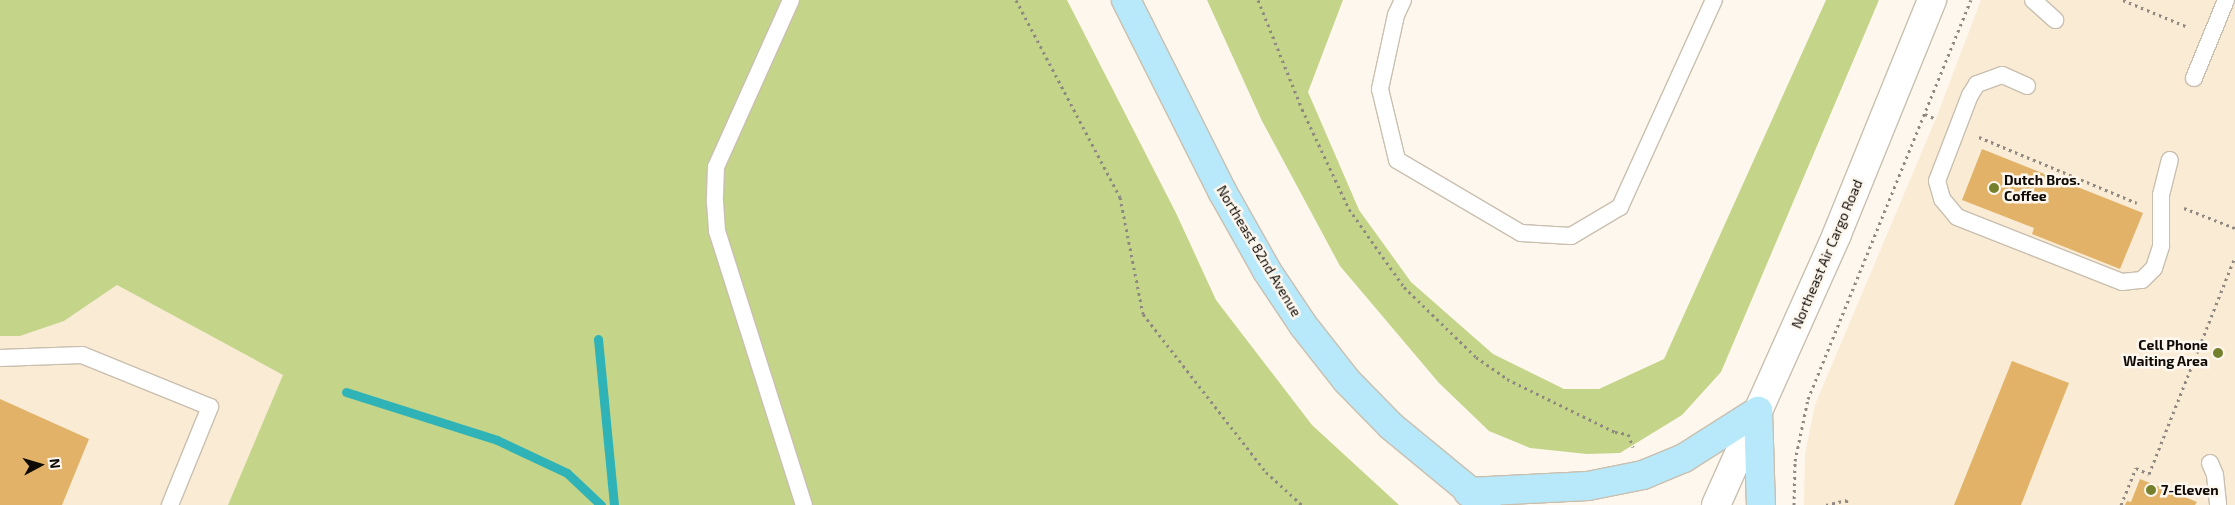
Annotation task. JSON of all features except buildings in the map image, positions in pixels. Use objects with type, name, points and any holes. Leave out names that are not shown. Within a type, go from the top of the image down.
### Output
[{"type":"main road","name":"Northeast 82nd Avenue","points":[[1126,0],[1222,191],[1267,271],[1303,325],[1347,381],[1391,426],[1477,499]]},
{"type":"main road","points":[[1477,499],[1588,486],[1643,476],[1684,458],[1758,411]]},
{"type":"main road","points":[[1758,411],[1761,505]]},
{"type":"street","name":"Northeast Air Cargo Road","points":[[1716,505],[1837,234],[1932,0]]},
{"type":"lane","points":[[790,0],[716,167],[715,202],[717,232],[804,505]]},
{"type":"lane","points":[[1403,0],[1396,15],[1380,89],[1397,160],[1521,233],[1571,236],[1620,207],[1714,0]]},
{"type":"lane","points":[[2033,0],[2055,20]]},
{"type":"lane","points":[[2194,78],[2226,0]]},
{"type":"lane","points":[[2028,86],[2002,75],[1977,84],[1957,128],[1937,181],[1942,198],[1956,217],[2122,282],[2142,280],[2154,268],[2161,246],[2161,207],[2170,160]]},
{"type":"lane","points":[[0,358],[82,355],[210,407],[170,505]]},
{"type":"lane","points":[[2210,463],[2215,475],[2218,505]]},
{"type":"path","points":[[1016,0],[1120,197],[1143,314],[1266,472],[1302,505]]},
{"type":"path","points":[[1258,0],[1302,109],[1349,209],[1404,287],[1476,357],[1508,379],[1615,432],[1628,434],[1633,448]]},
{"type":"path","points":[[1794,505],[1795,461],[1808,399],[1971,0]]},
{"type":"path","points":[[2122,0],[2211,36]]},
{"type":"path","points":[[1925,114],[1940,120]]},
{"type":"path","points":[[1957,128],[2148,208],[2182,207],[2235,228]]},
{"type":"path","points":[[2122,505],[2136,468],[2149,474],[2235,257]]},
{"type":"path","points":[[1826,505],[1846,500],[1849,505]]},
{"type":"shaded area","points":[[1981,0],[2235,0],[2235,505],[1804,505],[1805,454],[1815,405],[1937,116]]},
{"type":"shaded area","points":[[117,285],[284,375],[228,505],[0,505],[0,336],[20,336],[64,321]]},
{"type":"green space","points":[[0,0],[1067,0],[1176,213],[1216,300],[1312,425],[1399,505],[228,505],[283,375],[117,285],[64,321],[20,336],[0,336]]},
{"type":"green space","points":[[1207,0],[1343,0],[1308,92],[1359,210],[1411,282],[1493,354],[1564,389],[1599,389],[1664,359],[1826,0],[1879,0],[1721,372],[1682,415],[1620,453],[1587,454],[1530,448],[1489,431],[1439,383],[1340,266],[1262,121]]},
{"type":"waterway","points":[[598,339],[614,505]]},
{"type":"waterway","points":[[346,392],[497,440],[567,473],[601,505]]},
{"type":"place","name":"Dutch Bros. Coffee","points":[[1994,188]]},
{"type":"place","name":"Cell Phone Waiting Area","points":[[2218,353]]},
{"type":"place","name":"7-Eleven","points":[[2151,490]]}]
